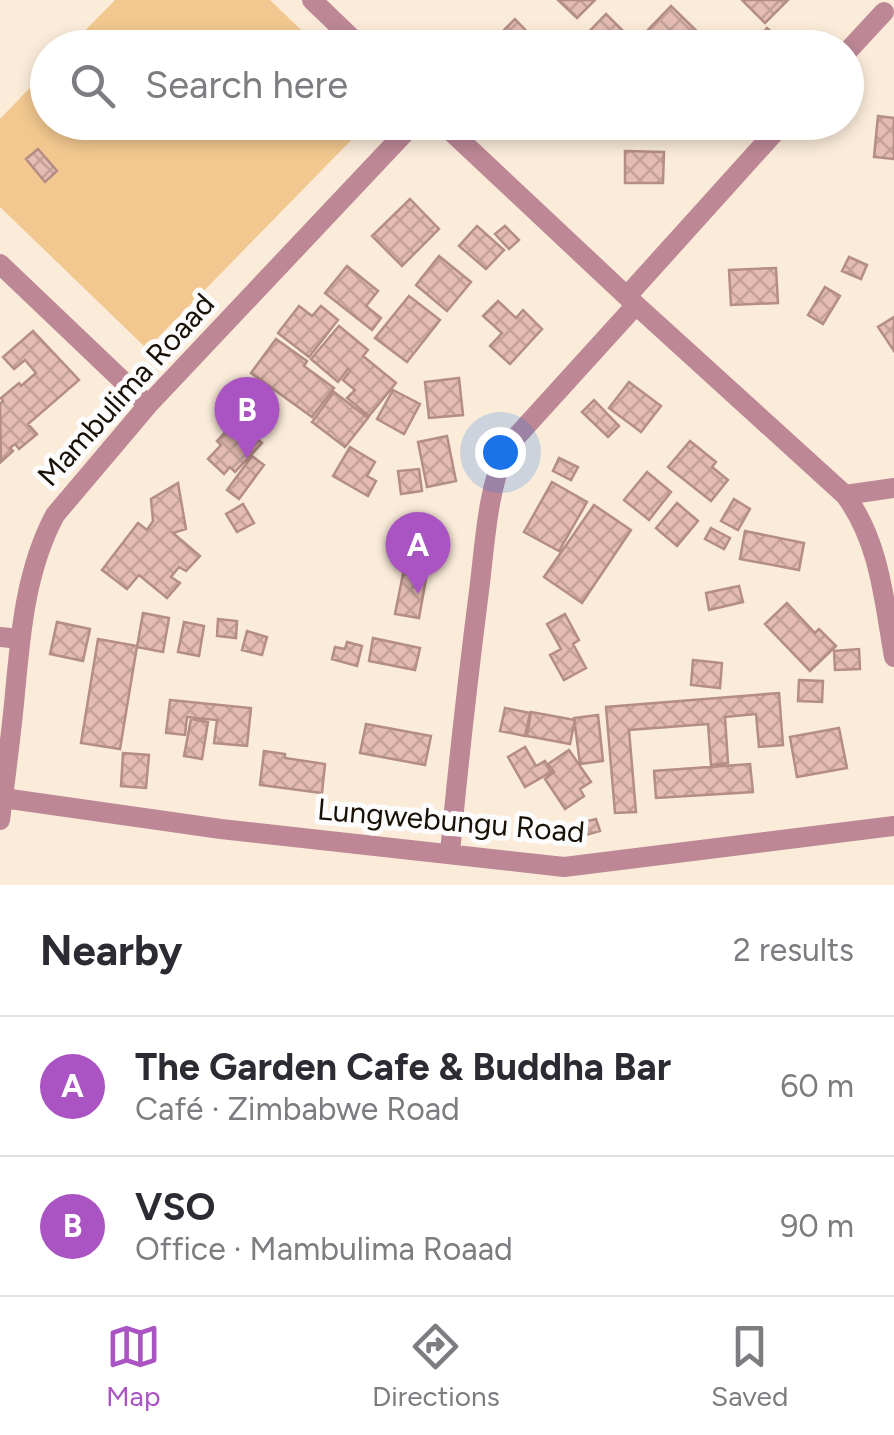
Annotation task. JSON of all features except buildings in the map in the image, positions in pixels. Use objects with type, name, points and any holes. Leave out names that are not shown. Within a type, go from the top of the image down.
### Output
[{"type":"street","points":[[312,0],[343,30]]},
{"type":"street","points":[[864,33],[883,10]]},
{"type":"street","name":"Mambulima Roaad","points":[[0,820],[10,638],[55,515],[148,404],[398,140]]},
{"type":"street","points":[[460,140],[846,494],[869,534],[894,657]]},
{"type":"street","points":[[450,853],[487,531],[499,465],[507,447],[769,140]]},
{"type":"street","points":[[0,264],[148,404]]},
{"type":"street","points":[[846,494],[894,488]]},
{"type":"street","name":"Lungwebungu Road","points":[[3,798],[221,829],[564,867],[894,826]]},
{"type":"shaded area","points":[[115,0],[270,0],[301,30],[86,30]]},
{"type":"shaded area","points":[[30,88],[30,140],[351,140],[147,349],[0,207],[0,119]]},
{"type":"place","name":"VSO","points":[[247,459]]},
{"type":"place","name":"The Garden Cafe & Buddha Bar","points":[[418,594]]}]
